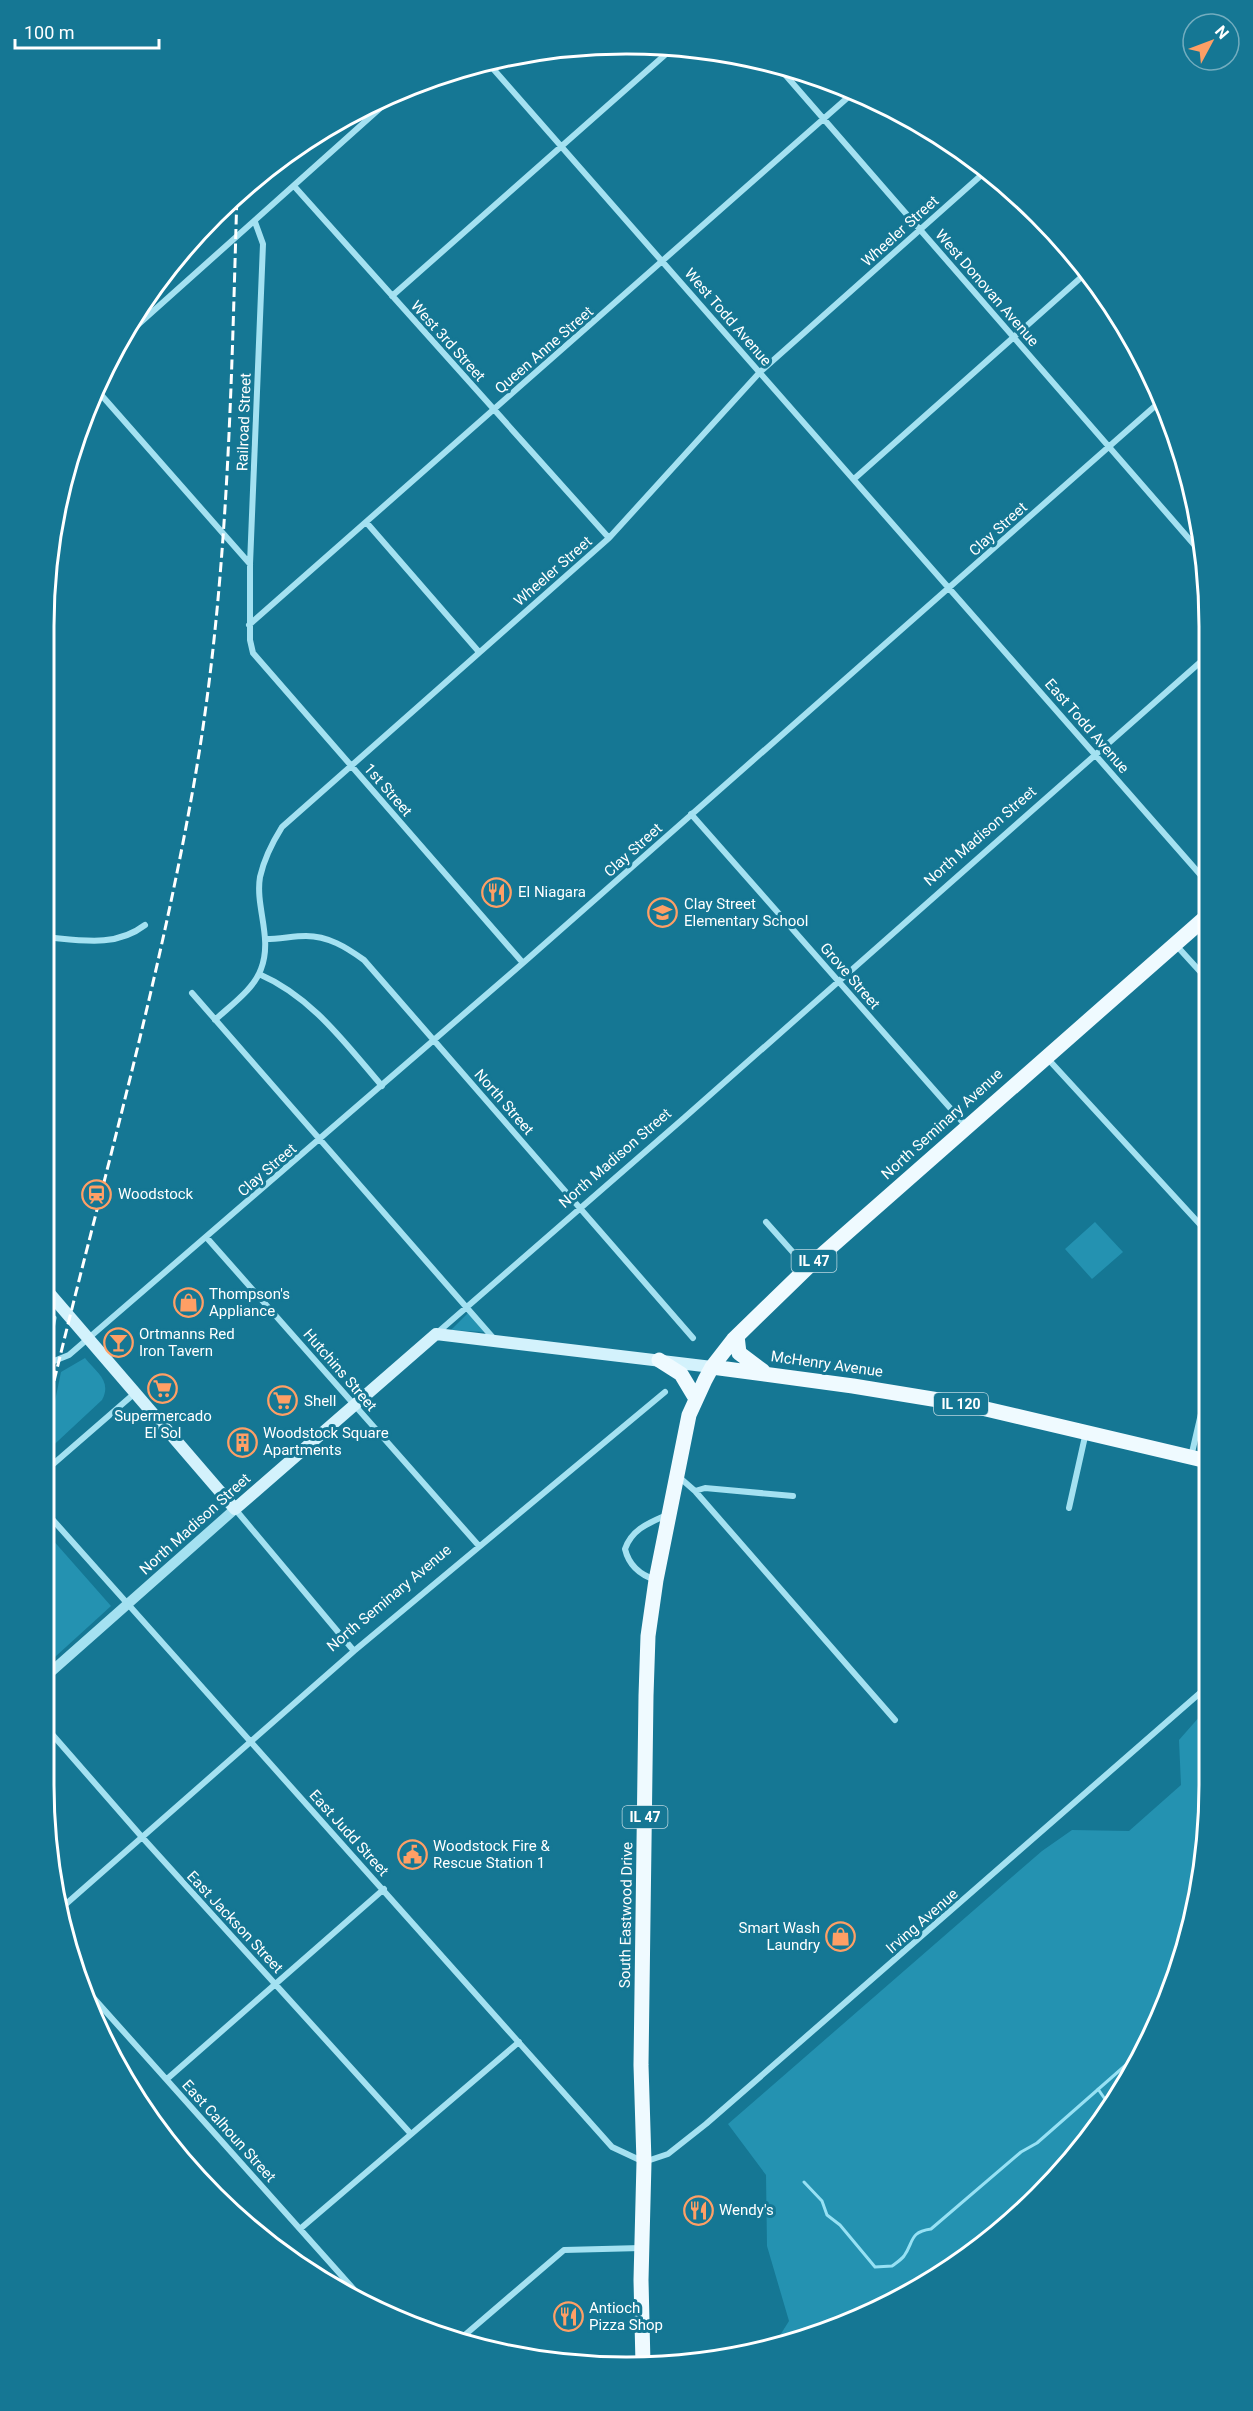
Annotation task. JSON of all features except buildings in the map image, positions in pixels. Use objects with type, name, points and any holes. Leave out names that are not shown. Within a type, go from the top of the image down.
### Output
[{"type":"main road","name":"North Seminary Avenue","points":[[712,1367],[737,1336],[807,1268],[1045,1056],[1199,923]]},
{"type":"main road","points":[[54,1299],[235,1509]]},
{"type":"main road","name":"North Madison Street","points":[[235,1509],[436,1334]]},
{"type":"main road","name":"McHenry Avenue","points":[[436,1334],[768,1374],[969,1405],[1199,1459]]},
{"type":"main road","points":[[737,1336],[739,1353],[768,1374]]},
{"type":"main road","points":[[659,1360],[681,1374],[696,1399]]},
{"type":"main road","name":"South Eastwood Drive","points":[[643,2357],[641,2248],[644,2162],[641,2065],[648,1636],[668,1515],[689,1415],[712,1367]]},
{"type":"street","points":[[392,296],[665,55]]},
{"type":"street","name":"West Todd Avenue","points":[[494,70],[950,588]]},
{"type":"street","name":"West Donovan Avenue","points":[[788,78],[1193,543]]},
{"type":"street","name":"Queen Anne Street","points":[[249,625],[847,98]]},
{"type":"street","points":[[142,321],[377,111]]},
{"type":"street","name":"Wheeler Street","points":[[215,1020],[238,999],[262,967],[267,939],[260,879],[270,847],[282,827],[609,538],[760,372],[980,176]]},
{"type":"street","name":"West 3rd Street","points":[[294,186],[609,538]]},
{"type":"street","name":"Railroad Street","points":[[249,625],[263,244],[255,222]]},
{"type":"street","points":[[854,479],[1081,278]]},
{"type":"street","points":[[103,397],[250,564]]},
{"type":"street","name":"Clay Street","points":[[54,1361],[69,1355],[89,1339],[320,1140],[1155,406]]},
{"type":"street","points":[[366,522],[479,652]]},
{"type":"street","name":"East Todd Avenue","points":[[950,588],[1199,873]]},
{"type":"street","name":"1st Street","points":[[249,625],[253,653],[523,963]]},
{"type":"street","name":"North Madison Street","points":[[436,1334],[1199,663]]},
{"type":"street","name":"Grove Street","points":[[691,814],[966,1126]]},
{"type":"street","points":[[54,938],[115,940],[135,933],[145,925]]},
{"type":"street","name":"North Street","points":[[267,939],[306,936],[330,940],[350,949],[364,960],[693,1338]]},
{"type":"street","points":[[1175,944],[1199,970]]},
{"type":"street","points":[[259,974],[303,999],[318,1012],[382,1086]]},
{"type":"street","points":[[192,993],[495,1340]]},
{"type":"street","points":[[1045,1056],[1199,1224]]},
{"type":"street","points":[[766,1222],[807,1268]]},
{"type":"street","name":"Hutchins Street","points":[[207,1238],[479,1545]]},
{"type":"street","name":"North Seminary Avenue","points":[[67,1903],[354,1651],[665,1392]]},
{"type":"street","points":[[54,1463],[135,1393]]},
{"type":"street","points":[[1191,1457],[1199,1422]]},
{"type":"street","points":[[1069,1508],[1086,1431]]},
{"type":"street","points":[[676,1474],[695,1491],[895,1720]]},
{"type":"street","points":[[695,1491],[705,1488],[793,1496]]},
{"type":"street","points":[[235,1509],[354,1651]]},
{"type":"street","name":"North Madison Street","points":[[54,1669],[235,1509]]},
{"type":"street","points":[[656,1580],[636,1569],[627,1559],[625,1550],[632,1535],[640,1527],[668,1515]]},
{"type":"street","name":"East Judd Street","points":[[54,1521],[612,2147],[644,2162]]},
{"type":"street","name":"Irving Avenue","points":[[644,2162],[668,2154],[706,2124],[1199,1694]]},
{"type":"street","name":"East Jackson Street","points":[[54,1736],[411,2134]]},
{"type":"street","points":[[167,2079],[384,1889]]},
{"type":"street","name":"East Calhoun Street","points":[[97,2002],[351,2286]]},
{"type":"street","points":[[300,2229],[519,2042]]},
{"type":"street","points":[[466,2334],[564,2250],[641,2248]]},
{"type":"shaded area","points":[[1095,1222],[1123,1252],[1092,1279],[1065,1249]]},
{"type":"shaded area","points":[[468,1313],[484,1332],[451,1330]]},
{"type":"shaded area","points":[[85,1358],[102,1378],[105,1393],[102,1400],[54,1445],[54,1406],[61,1372]]},
{"type":"shaded area","points":[[54,1541],[111,1606],[54,1658]]},
{"type":"shaded area","points":[[1199,1717],[1198,1822],[1188,1896],[1169,1969],[1155,2004],[1140,2038],[1103,2103],[1057,2162],[1031,2189],[1004,2215],[945,2261],[880,2298],[811,2327],[780,2336],[789,2321],[767,2246],[766,2175],[728,2124],[1042,1851],[1072,1830],[1129,1831],[1181,1785],[1179,1740]]},
{"type":"waterway","points":[[804,2182],[822,2201],[827,2215],[840,2225],[875,2267],[892,2266],[904,2256],[915,2235],[931,2229],[1021,2152],[1037,2143],[1125,2066]]},
{"type":"waterway","points":[[1098,2089],[1105,2099]]},
{"type":"railway","points":[[54,1382],[159,957],[191,800],[203,725],[213,649],[226,498],[237,208]]},
{"type":"place","name":"El Niagara","points":[[497,892]]},
{"type":"place","name":"Clay Street Elementary School","points":[[663,913]]},
{"type":"place","name":"Woodstock","points":[[97,1194]]},
{"type":"place","name":"Thompson's Appliance","points":[[188,1303]]},
{"type":"place","name":"Ortmanns Red Iron Tavern","points":[[118,1343]]},
{"type":"place","name":"Supermercado El Sol","points":[[163,1389]]},
{"type":"place","name":"Shell","points":[[283,1401]]},
{"type":"place","name":"Woodstock Square Apartments","points":[[242,1442]]},
{"type":"place","name":"Woodstock Fire & Rescue Station 1","points":[[412,1855]]},
{"type":"place","name":"Smart Wash Laundry","points":[[841,1937]]},
{"type":"place","name":"Wendy's","points":[[698,2210]]},
{"type":"place","name":"Antioch Pizza Shop","points":[[568,2317]]}]
